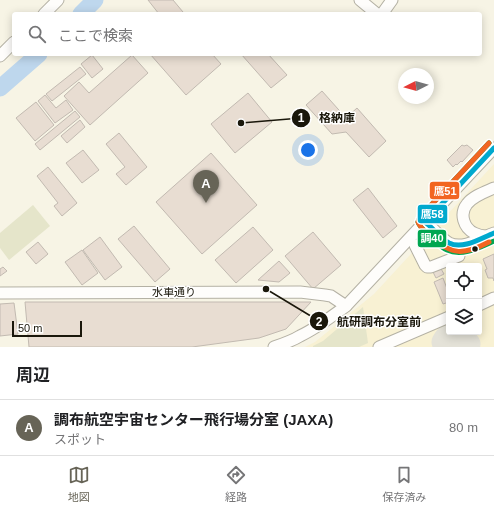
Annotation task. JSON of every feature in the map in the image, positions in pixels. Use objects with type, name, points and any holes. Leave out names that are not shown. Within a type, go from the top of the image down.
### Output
[{"type":"street","points":[[46,12],[58,0]]},
{"type":"street","points":[[360,0],[374,12]]},
{"type":"street","points":[[383,12],[392,0]]},
{"type":"street","points":[[0,56],[12,44]]},
{"type":"street","points":[[274,347],[300,337],[352,303],[494,148]]},
{"type":"street","points":[[490,235],[479,235],[468,229],[464,223],[463,216],[467,203],[473,198],[494,188]]},
{"type":"street","points":[[425,222],[449,242],[454,244],[465,244],[490,235]]},
{"type":"street","points":[[415,245],[427,267],[431,267],[459,256]]},
{"type":"street","name":"水車通り","points":[[0,294],[300,292],[331,296],[352,303]]},
{"type":"street","points":[[482,304],[494,298]]},
{"type":"street","points":[[379,347],[446,318]]},
{"type":"shaded area","points":[[494,164],[494,347],[305,347],[315,342],[374,294]]},
{"type":"green space","points":[[33,205],[50,226],[9,260],[0,248],[0,233]]},
{"type":"green space","points":[[363,307],[368,343],[359,347],[313,347],[323,341]]},
{"type":"building","points":[[148,0],[173,0],[183,12],[157,12]]},
{"type":"building","points":[[93,56],[103,69],[92,78],[81,64]]},
{"type":"building","points":[[131,56],[133,56],[148,73],[90,125],[64,96],[79,82],[89,93]]},
{"type":"building","points":[[152,56],[214,56],[221,64],[186,95]]},
{"type":"building","points":[[243,56],[270,56],[287,75],[271,88]]},
{"type":"building","points":[[80,67],[86,74],[52,101],[46,94]]},
{"type":"building","points":[[322,91],[346,118],[357,108],[386,141],[369,157],[346,132],[332,134],[306,105]]},
{"type":"building","points":[[248,93],[272,122],[235,153],[211,124]]},
{"type":"building","points":[[45,95],[56,108],[66,100],[73,110],[55,123],[38,101]]},
{"type":"building","points":[[36,102],[54,125],[35,141],[16,118]]},
{"type":"building","points":[[75,111],[80,117],[40,150],[35,144]]},
{"type":"building","points":[[80,120],[85,127],[67,143],[61,136]]},
{"type":"building","points":[[119,133],[147,167],[126,185],[116,174],[125,167],[106,144]]},
{"type":"building","points":[[462,145],[467,145],[473,150],[462,162],[461,161],[453,167],[447,160]]},
{"type":"building","points":[[83,150],[99,170],[82,183],[66,163]]},
{"type":"building","points":[[211,153],[257,205],[202,254],[156,202]]},
{"type":"building","points":[[48,167],[77,203],[62,216],[54,206],[58,203],[37,176]]},
{"type":"building","points":[[368,188],[397,226],[383,238],[353,200]]},
{"type":"building","points":[[134,226],[170,269],[155,282],[118,239]]},
{"type":"building","points":[[253,227],[273,250],[236,283],[215,260]]},
{"type":"building","points":[[313,232],[341,265],[313,289],[285,256]]},
{"type":"building","points":[[100,237],[122,267],[105,280],[83,250]]},
{"type":"building","points":[[494,239],[494,243],[467,255],[465,251]]},
{"type":"building","points":[[38,242],[48,254],[36,264],[26,252]]},
{"type":"building","points":[[82,250],[98,273],[82,285],[65,262]]},
{"type":"building","points":[[494,254],[494,281],[493,278],[488,278],[485,270],[487,269],[483,259]]},
{"type":"building","points":[[279,261],[290,273],[279,282],[258,280]]},
{"type":"building","points":[[3,267],[7,271],[0,276],[0,269]]},
{"type":"building","points":[[440,267],[444,274],[436,278],[432,270]]},
{"type":"building","points":[[443,278],[446,286],[446,303],[443,304],[434,282]]},
{"type":"building","points":[[25,302],[311,302],[286,329],[259,338],[192,347],[29,347]]},
{"type":"building","points":[[14,303],[18,334],[0,336],[0,304]]},
{"type":"waterway","points":[[83,12],[95,0]]},
{"type":"waterway","points":[[0,88],[37,56]]},
{"type":"taxiway","points":[[446,347],[444,342],[447,338],[456,334],[461,336],[468,344]]},
{"type":"transit line","name":"調40","points":[[489,143],[420,217],[418,222],[440,246],[453,252],[465,252],[494,241]]},
{"type":"transit line","name":"鷹51","points":[[489,143],[420,217],[418,222],[423,230],[438,243],[452,250],[465,251],[489,242]]},
{"type":"transit line","name":"鷹58","points":[[494,148],[425,222],[446,241],[454,245],[466,244],[494,233]]},
{"type":"place","name":"格納庫","points":[[241,123]]},
{"type":"place","name":"調布航空宇宙センター飛行場分室 (JAXA)","points":[[206,203]]},
{"type":"place","name":"航研調布分室前","points":[[266,289]]}]
